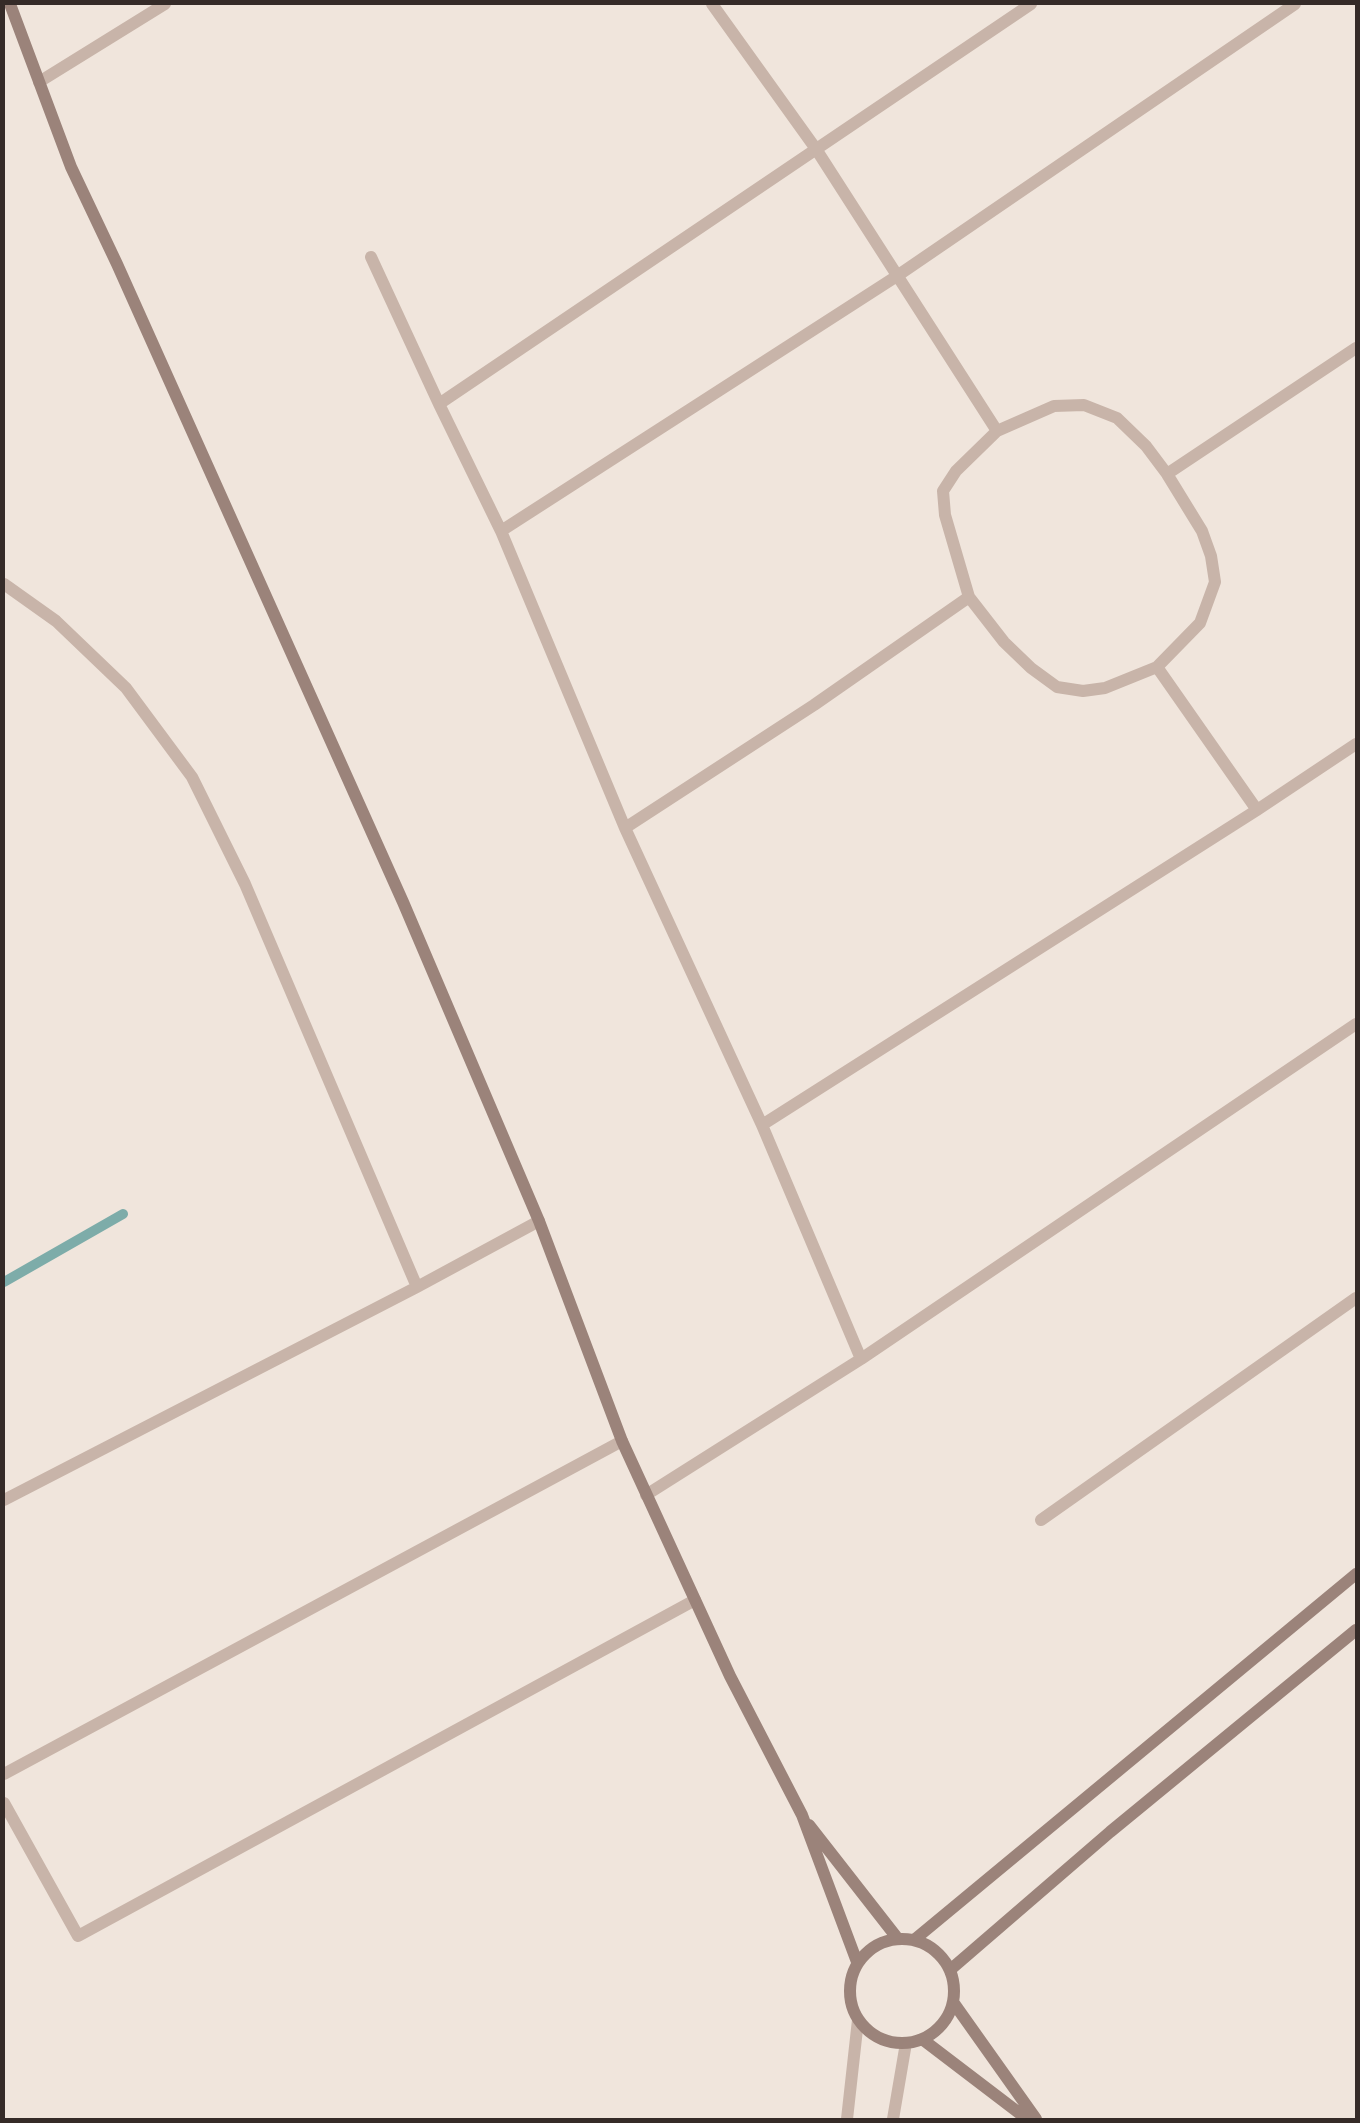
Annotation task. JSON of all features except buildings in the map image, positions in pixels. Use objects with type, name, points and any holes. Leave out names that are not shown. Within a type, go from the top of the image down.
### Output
[{"type":"main road","points":[[10,4],[71,168],[121,273],[403,902],[539,1221],[622,1441],[754,1726],[802,1815],[857,1962]]},
{"type":"main road","points":[[914,1940],[1356,1574]]},
{"type":"main road","points":[[950,1970],[1110,1832],[1356,1630]]},
{"type":"main road","points":[[802,1815],[898,1939]]},
{"type":"main road","points":[[898,1939],[914,1940],[929,1946],[941,1957],[950,1970],[954,1986],[953,2002],[942,2024],[922,2040],[906,2043],[887,2042],[870,2033],[858,2020],[851,2006],[849,1991],[851,1976],[857,1962],[868,1950],[882,1942],[898,1939]]},
{"type":"main road","points":[[953,2002],[1036,2119]]},
{"type":"main road","points":[[922,2040],[1027,2119]]},
{"type":"street","points":[[39,82],[165,4]]},
{"type":"street","points":[[712,4],[816,149],[997,431]]},
{"type":"street","points":[[439,404],[1031,4]]},
{"type":"street","points":[[501,531],[897,276],[1295,4]]},
{"type":"street","points":[[371,257],[439,404],[501,531],[625,828],[762,1125],[861,1359]]},
{"type":"street","points":[[1167,474],[1356,348]]},
{"type":"street","points":[[1084,405],[1117,418],[1146,446],[1167,474],[1202,531],[1212,556],[1215,582],[1200,623],[1157,667],[1105,688],[1083,690],[1057,687],[1031,668],[1004,642],[969,597],[945,515],[943,491],[956,471],[997,431],[1054,406],[1084,405]]},
{"type":"street","points":[[4,584],[56,621],[126,688],[192,777],[245,884],[417,1287]]},
{"type":"street","points":[[625,828],[814,705],[969,597]]},
{"type":"street","points":[[1157,667],[1257,810]]},
{"type":"street","points":[[762,1125],[1257,810],[1356,744]]},
{"type":"street","points":[[646,1495],[861,1359],[1356,1024]]},
{"type":"street","points":[[4,1500],[417,1287],[539,1221]]},
{"type":"street","points":[[1041,1520],[1356,1298]]},
{"type":"street","points":[[4,1774],[622,1441]]},
{"type":"street","points":[[4,1803],[78,1936],[695,1600]]},
{"type":"street","points":[[846,2119],[858,2020]]},
{"type":"street","points":[[893,2119],[906,2043]]},
{"type":"waterway","points":[[4,1282],[123,1214]]}]
